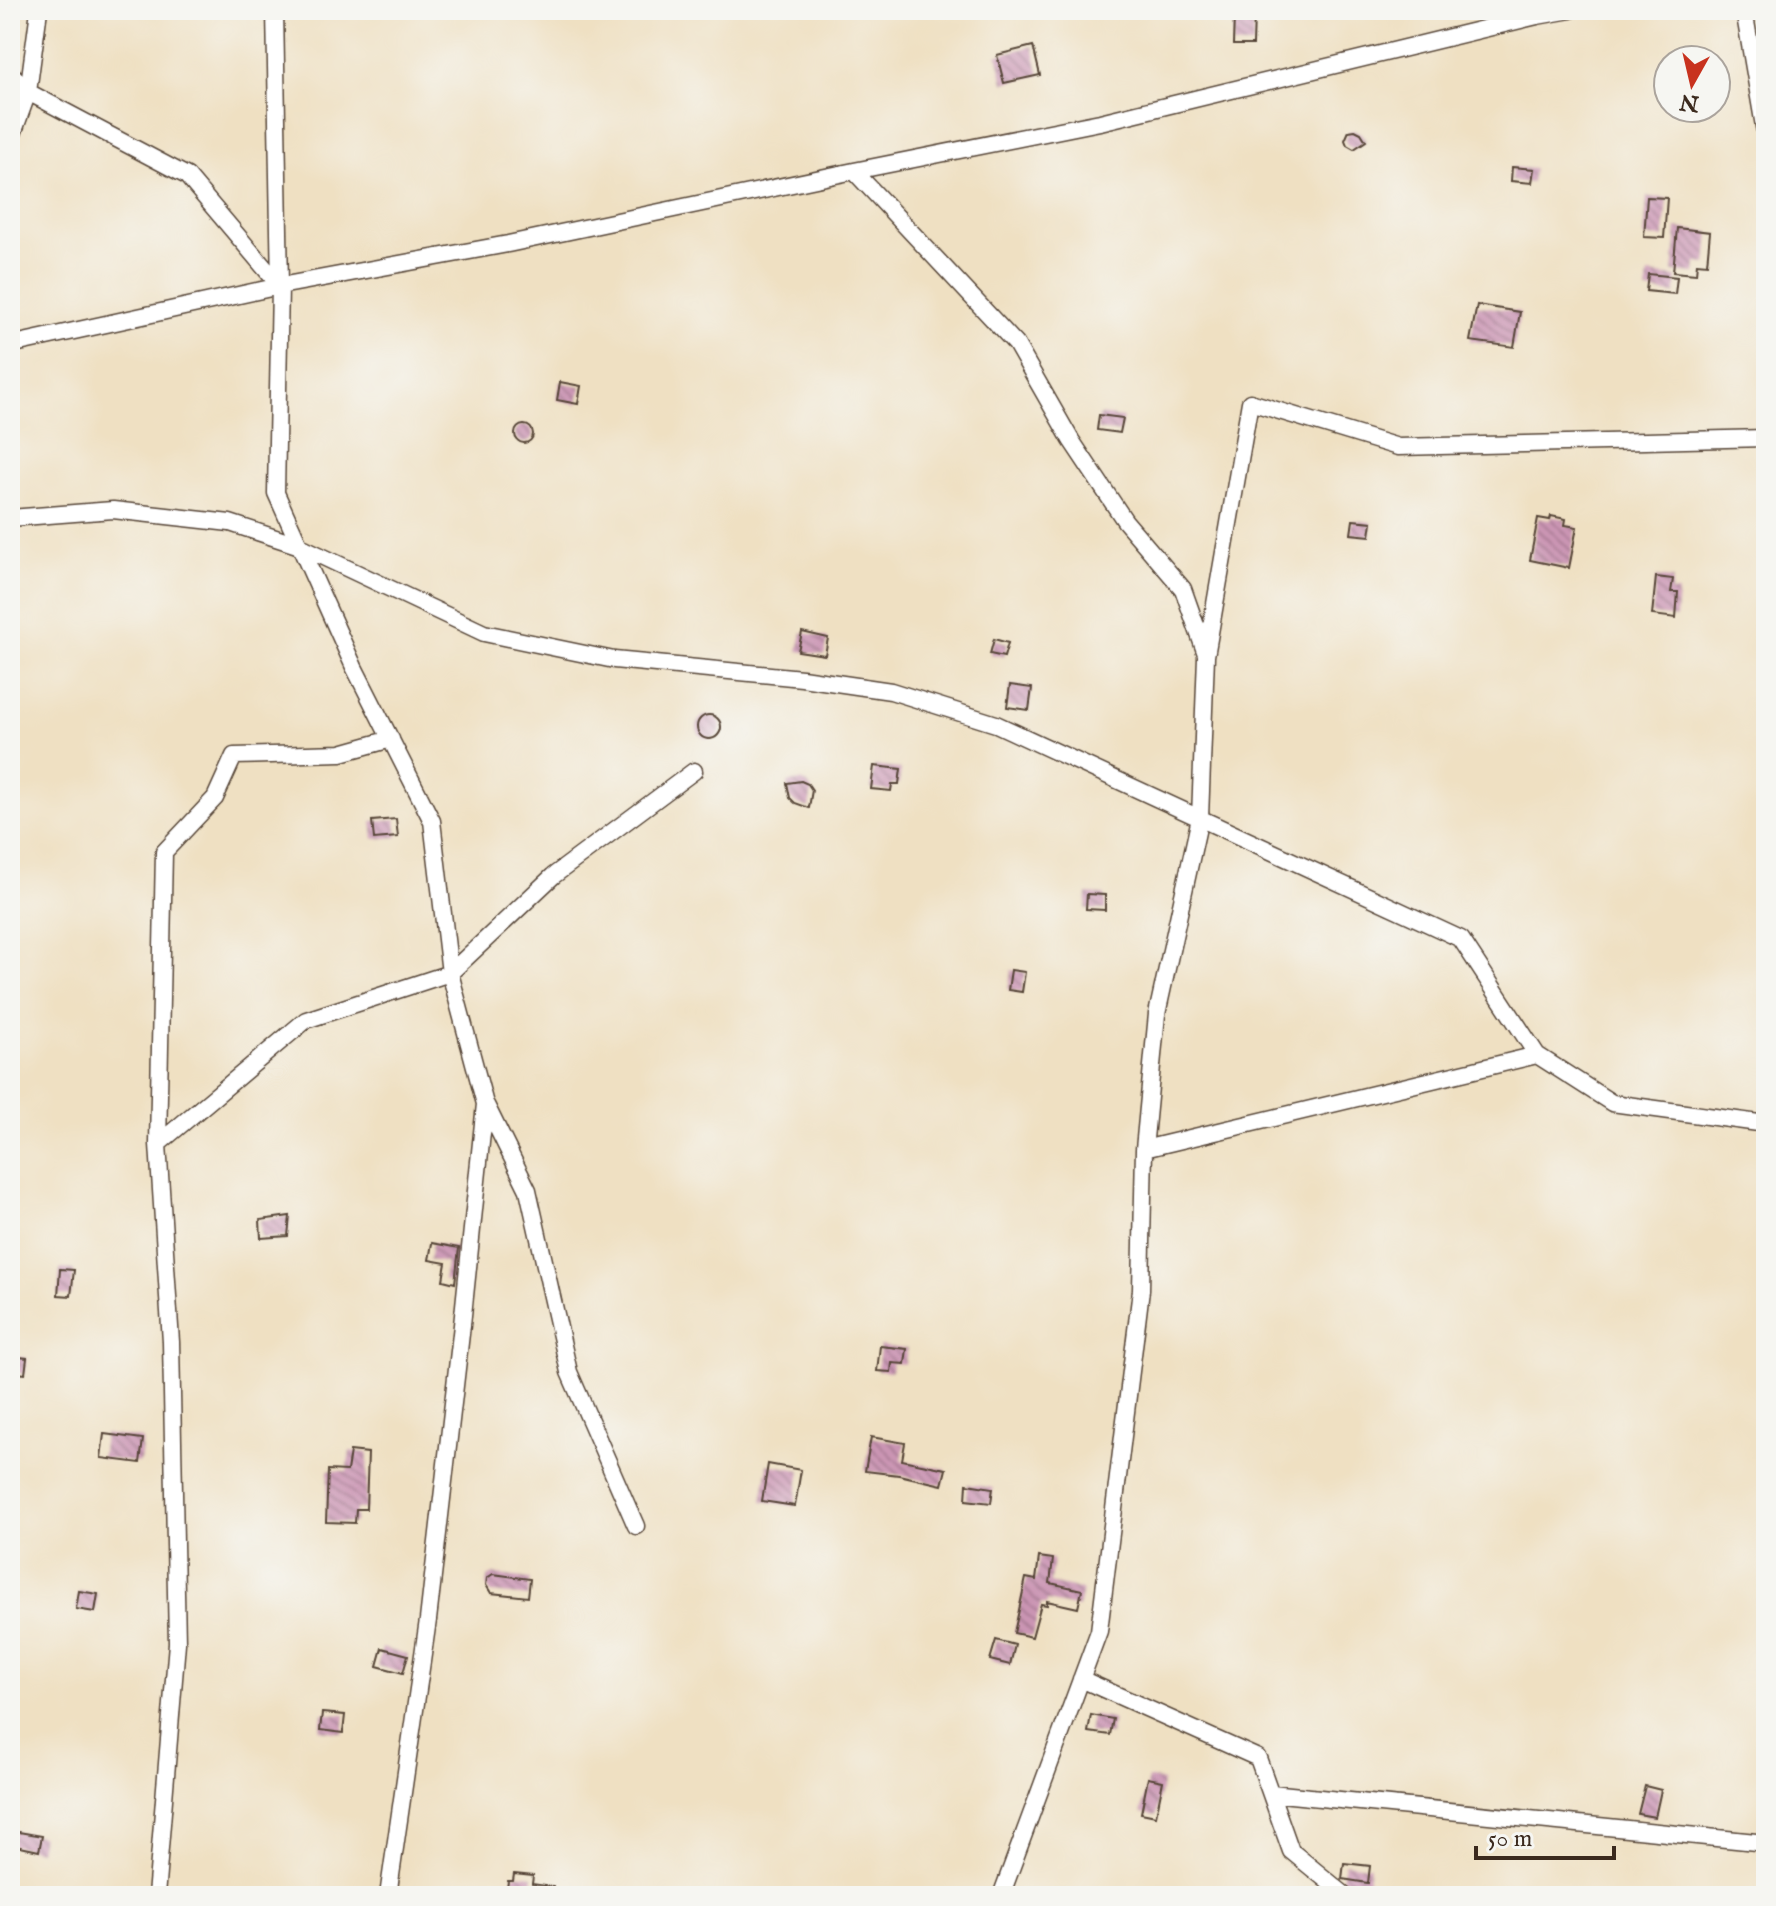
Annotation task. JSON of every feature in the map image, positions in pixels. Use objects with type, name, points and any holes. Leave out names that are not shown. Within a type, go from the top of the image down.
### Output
[{"type":"street","points":[[10,142],[28,92],[39,10]]},
{"type":"street","points":[[275,10],[280,286],[276,493],[354,667],[432,821],[450,973],[485,1104],[528,1190],[569,1372],[636,1526]]},
{"type":"street","points":[[1519,10],[1537,16]]},
{"type":"street","points":[[10,345],[280,286],[508,244],[1100,122],[1571,10]]},
{"type":"street","points":[[1744,10],[1766,138]]},
{"type":"street","points":[[10,72],[28,92],[187,176],[280,286]]},
{"type":"street","points":[[854,171],[1016,344],[1071,440],[1125,521],[1183,589],[1206,656]]},
{"type":"street","points":[[1001,1896],[1099,1631],[1141,1290],[1144,1149],[1157,1014],[1200,818],[1206,656],[1250,402],[1398,447],[1766,438]]},
{"type":"street","points":[[10,518],[113,510],[230,523],[300,546],[484,633],[614,660],[802,678],[891,691],[996,724],[1461,939],[1537,1055],[1612,1103],[1766,1124]]},
{"type":"street","points":[[156,1896],[177,1643],[171,1342],[158,1144],[164,852],[215,798],[234,756],[341,753],[391,739]]},
{"type":"street","points":[[158,1144],[306,1020],[450,973],[553,876],[694,771]]},
{"type":"street","points":[[1144,1149],[1537,1055]]},
{"type":"street","points":[[388,1896],[428,1620],[485,1104]]},
{"type":"street","points":[[1081,1679],[1258,1758],[1291,1851],[1346,1896]]},
{"type":"street","points":[[1271,1793],[1766,1843]]},
{"type":"building","points":[[1234,15],[1254,15],[1253,45],[1233,45]]},
{"type":"building","points":[[1033,46],[1040,75],[1004,83],[997,55]]},
{"type":"building","points":[[1355,130],[1366,141],[1354,149],[1345,140],[1349,131]]},
{"type":"building","points":[[1512,167],[1534,169],[1532,183],[1511,181]]},
{"type":"building","points":[[1647,197],[1667,198],[1664,238],[1644,237]]},
{"type":"building","points":[[1677,228],[1710,232],[1707,264],[1697,263],[1696,274],[1673,272]]},
{"type":"building","points":[[1648,274],[1677,277],[1675,294],[1646,291]]},
{"type":"building","points":[[1477,305],[1520,312],[1514,347],[1470,341]]},
{"type":"building","points":[[560,382],[581,386],[578,404],[557,400]]},
{"type":"building","points":[[1099,415],[1123,418],[1120,433],[1097,430]]},
{"type":"building","points":[[524,425],[533,434],[524,443],[515,434]]},
{"type":"building","points":[[1551,516],[1566,519],[1565,525],[1577,527],[1569,568],[1530,560],[1538,518],[1550,520]]},
{"type":"building","points":[[1353,520],[1372,522],[1370,536],[1351,534]]},
{"type":"building","points":[[1656,577],[1673,579],[1671,592],[1678,592],[1676,618],[1652,615]]},
{"type":"building","points":[[802,632],[828,638],[825,655],[798,651]]},
{"type":"building","points":[[994,639],[1008,643],[1004,657],[990,654]]},
{"type":"building","points":[[1010,685],[1032,688],[1029,710],[1007,707]]},
{"type":"building","points":[[709,715],[717,719],[721,727],[717,735],[709,739],[701,735],[697,727],[701,719]]},
{"type":"building","points":[[874,766],[901,769],[899,784],[892,784],[891,791],[871,789]]},
{"type":"building","points":[[801,781],[812,790],[809,808],[790,798],[787,783]]},
{"type":"building","points":[[396,819],[398,837],[374,839],[372,821]]},
{"type":"building","points":[[1087,894],[1105,895],[1105,910],[1086,909]]},
{"type":"building","points":[[1011,970],[1025,972],[1022,992],[1008,990]]},
{"type":"building","points":[[290,1216],[288,1236],[261,1238],[260,1220]]},
{"type":"building","points":[[432,1243],[459,1248],[455,1283],[443,1280],[446,1263],[429,1260]]},
{"type":"building","points":[[60,1269],[74,1270],[71,1296],[58,1295]]},
{"type":"building","points":[[880,1346],[907,1349],[905,1364],[892,1363],[891,1372],[877,1371]]},
{"type":"building","points":[[10,1356],[27,1358],[25,1374],[10,1372]]},
{"type":"building","points":[[104,1434],[143,1439],[140,1463],[101,1458]]},
{"type":"building","points":[[871,1437],[905,1443],[902,1460],[946,1469],[942,1485],[865,1471]]},
{"type":"building","points":[[350,1451],[368,1453],[366,1509],[356,1509],[355,1523],[326,1522],[328,1470],[347,1471]]},
{"type":"building","points":[[768,1464],[801,1470],[795,1506],[762,1501]]},
{"type":"building","points":[[967,1484],[993,1488],[991,1503],[966,1500]]},
{"type":"building","points":[[1039,1557],[1053,1559],[1050,1583],[1082,1590],[1078,1608],[1047,1601],[1047,1605],[1041,1604],[1032,1637],[1014,1633],[1026,1578],[1036,1580]]},
{"type":"building","points":[[493,1574],[530,1579],[528,1597],[491,1593],[486,1585],[487,1578]]},
{"type":"building","points":[[79,1591],[98,1594],[95,1612],[76,1609]]},
{"type":"building","points":[[996,1640],[1015,1645],[1010,1665],[990,1660]]},
{"type":"building","points":[[382,1648],[408,1655],[403,1673],[377,1666]]},
{"type":"building","points":[[322,1713],[345,1715],[343,1733],[320,1730]]},
{"type":"building","points":[[1091,1715],[1113,1719],[1110,1735],[1088,1732]]},
{"type":"building","points":[[1148,1778],[1163,1781],[1156,1816],[1141,1813]]},
{"type":"building","points":[[1645,1786],[1661,1790],[1655,1817],[1638,1814]]},
{"type":"building","points":[[13,1831],[42,1836],[39,1851],[11,1845]]},
{"type":"building","points":[[1344,1863],[1370,1866],[1368,1883],[1342,1879]]},
{"type":"building","points":[[514,1874],[533,1876],[532,1884],[553,1887],[552,1896],[506,1896],[508,1881],[513,1881]]}]
